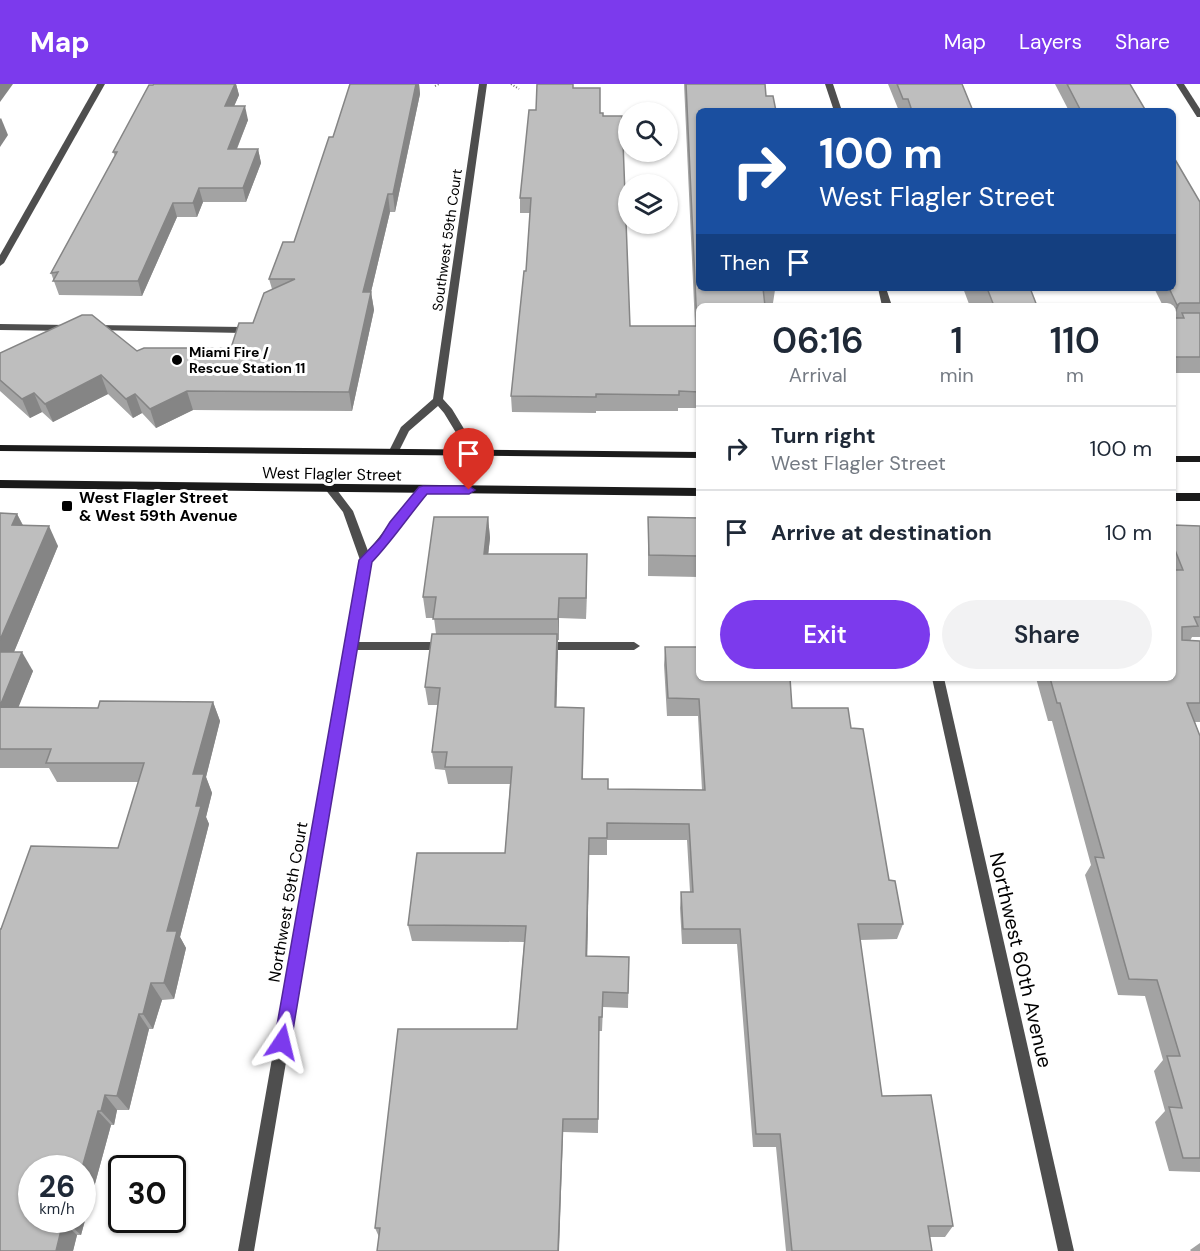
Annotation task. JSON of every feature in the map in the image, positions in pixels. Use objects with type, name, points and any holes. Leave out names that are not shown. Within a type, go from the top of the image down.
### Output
[{"type":"main road","name":"West Flagler Street","points":[[0,448],[696,455]]},
{"type":"main road","points":[[1176,459],[1200,459]]},
{"type":"main road","name":"West Flagler Street","points":[[0,484],[696,492]]},
{"type":"main road","points":[[1176,497],[1200,497]]},
{"type":"street","points":[[0,263],[101,84]]},
{"type":"street","name":"Southwest 59th Court","points":[[438,400],[483,84]]},
{"type":"street","points":[[829,84],[837,108]]},
{"type":"street","points":[[1180,84],[1200,115]]},
{"type":"street","points":[[0,327],[243,330]]},
{"type":"street","points":[[393,452],[405,429],[438,400],[448,411],[473,452]]},
{"type":"street","points":[[330,489],[348,511],[366,560],[385,541],[394,525],[423,490]]},
{"type":"street","name":"Northwest 59th Court","points":[[246,1251],[366,560]]},
{"type":"street","points":[[351,646],[454,646]]},
{"type":"street","points":[[526,646],[634,646]]},
{"type":"street","name":"Northwest 60th Avenue","points":[[939,681],[1066,1251]]},
{"type":"path","points":[[435,86],[439,84]]},
{"type":"path","points":[[511,84],[519,89]]},
{"type":"building","points":[[235,84],[225,106],[245,106],[228,149],[258,149],[243,188],[199,188],[193,203],[173,203],[138,281],[53,281],[58,272],[51,273],[117,152],[113,152],[149,85]]},
{"type":"building","points":[[350,84],[416,84],[393,194],[388,194],[363,292],[371,292],[349,392],[187,391],[150,409],[135,394],[126,399],[101,375],[45,404],[34,393],[22,399],[0,380],[0,353],[82,315],[92,315],[137,351],[144,348],[231,348],[239,323],[253,323],[264,293],[295,279],[269,279],[283,242],[294,242],[329,137],[333,137]]},
{"type":"building","points":[[537,84],[573,84],[573,88],[600,88],[600,113],[603,113],[603,116],[618,116],[618,162],[624,162],[624,174],[618,174],[618,234],[626,234],[630,326],[696,326],[696,392],[679,391],[679,395],[596,394],[596,397],[511,396],[524,271],[526,271],[531,198],[520,198],[529,110],[536,110]]},
{"type":"building","points":[[686,84],[765,84],[766,96],[773,96],[775,108],[696,108],[696,291],[763,291],[765,303],[696,304]]},
{"type":"building","points":[[897,84],[962,84],[972,108],[911,108],[908,99],[903,99]]},
{"type":"building","points":[[1067,84],[1130,84],[1144,108],[1079,108]]},
{"type":"building","points":[[1176,161],[1200,202],[1200,303],[1177,305],[1170,291],[1176,291]]},
{"type":"building","points":[[988,291],[1031,291],[1036,303],[993,303]]},
{"type":"building","points":[[1182,313],[1200,313],[1200,357],[1176,357],[1176,318],[1184,318]]},
{"type":"building","points":[[0,513],[17,514],[12,525],[49,526],[0,640]]},
{"type":"building","points":[[434,517],[488,517],[484,554],[587,554],[586,598],[559,598],[558,619],[433,619],[436,597],[423,597]]},
{"type":"building","points":[[648,517],[696,518],[696,556],[649,555]]},
{"type":"building","points":[[1176,525],[1200,526],[1200,617],[1194,617],[1198,626],[1182,627],[1182,640],[1200,641],[1200,703],[1187,703],[1200,736],[1200,1158],[1183,1158],[1169,1107],[1182,1108],[1167,1056],[1180,1056],[1157,980],[1129,979],[1095,857],[1104,858],[1060,703],[1057,703],[1051,681],[1176,681],[1176,570],[1183,570],[1176,552]]},
{"type":"building","points":[[432,634],[557,634],[555,707],[584,708],[582,779],[608,779],[608,789],[705,790],[699,699],[668,698],[665,647],[696,647],[696,681],[790,681],[792,708],[848,708],[851,728],[863,729],[889,880],[895,881],[903,924],[858,924],[882,1096],[931,1095],[953,1226],[928,1226],[932,1251],[792,1251],[780,1134],[756,1134],[740,929],[683,929],[681,892],[693,892],[689,824],[607,823],[607,838],[589,838],[586,956],[629,957],[628,993],[603,992],[602,1017],[599,1017],[598,1119],[563,1119],[558,1251],[377,1251],[380,1228],[375,1228],[398,1029],[517,1029],[526,926],[408,925],[417,853],[505,853],[512,767],[445,767],[447,752],[432,752],[440,688],[425,687]]},
{"type":"building","points":[[0,652],[22,652],[0,706]]},
{"type":"building","points":[[100,701],[213,702],[193,774],[204,774],[196,806],[201,806],[167,931],[177,931],[164,983],[151,983],[143,1014],[139,1014],[117,1096],[105,1095],[86,1155],[18,1155],[18,1233],[60,1233],[56,1251],[0,1251],[0,929],[31,846],[118,848],[144,763],[46,763],[51,749],[0,749],[0,707],[98,708]]},
{"type":"place","name":"Miami Fire / Rescue Station 11","points":[[177,360]]},
{"type":"place","name":"West Flagler Street & West 59th Avenue","points":[[67,506]]},
{"type":"route","points":[[282,1042],[366,560],[385,541],[394,525],[423,490],[469,490]]}]
